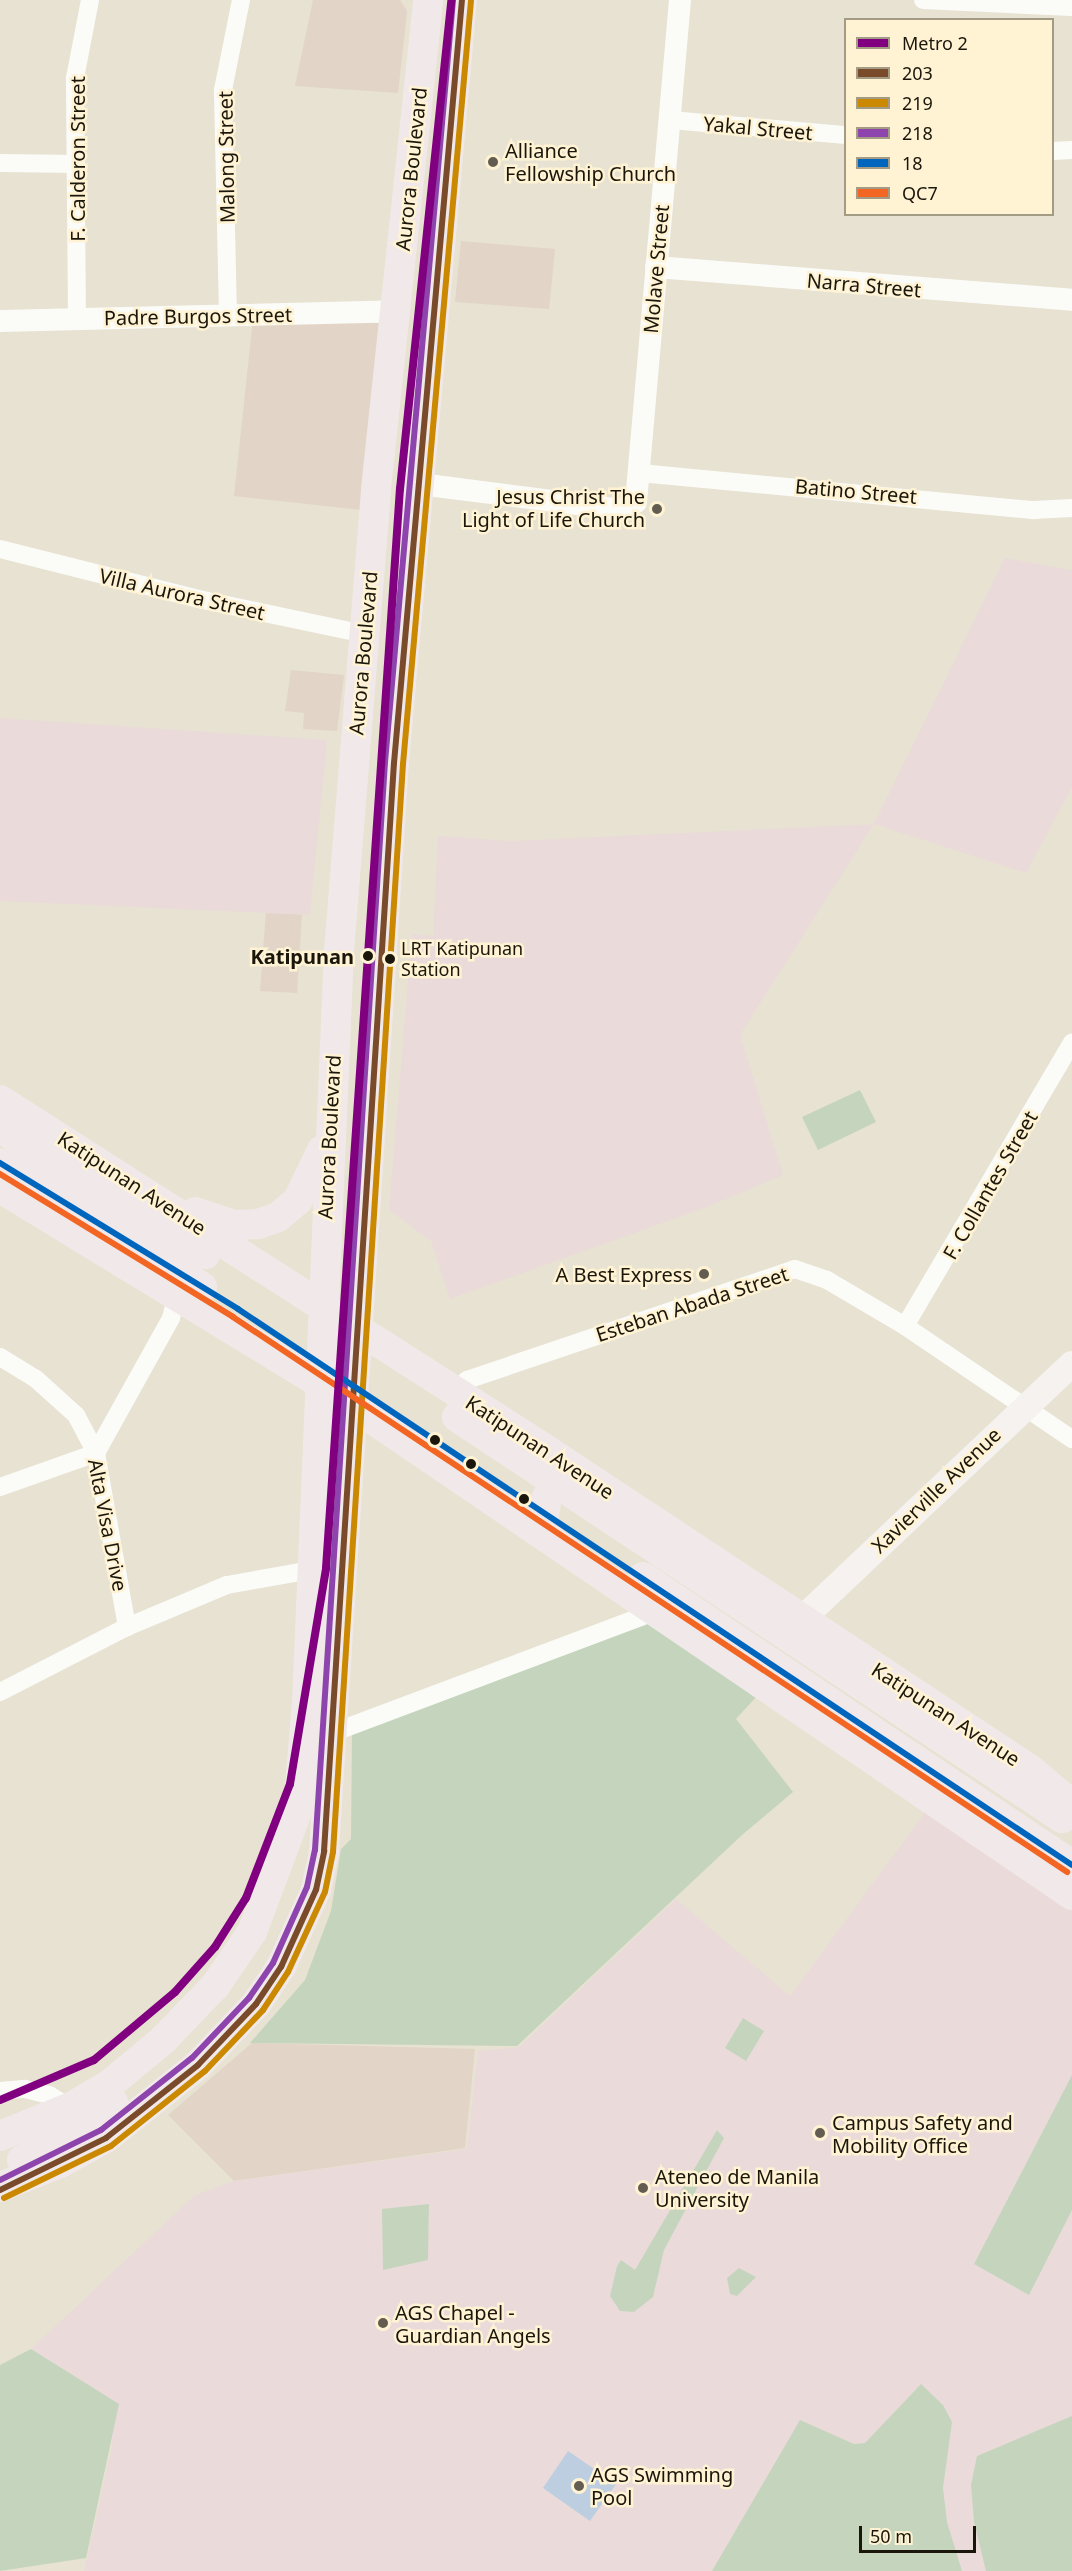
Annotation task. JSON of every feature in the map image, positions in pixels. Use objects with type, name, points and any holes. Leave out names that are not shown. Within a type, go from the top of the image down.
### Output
[{"type":"main road","name":"Aurora Boulevard","points":[[298,1809],[311,1570],[328,1136],[364,634],[428,0]]},
{"type":"main road","name":"Aurora Boulevard","points":[[4,2182],[106,2138],[168,2093],[256,2004],[281,1966],[316,1890],[324,1851],[361,1258],[404,637],[420,484],[462,0]]},
{"type":"main road","points":[[364,634],[404,637]]},
{"type":"main road","name":"Katipunan Avenue","points":[[0,1100],[151,1193],[212,1236],[520,1432],[1031,1770],[1072,1805]]},
{"type":"main road","name":"Katipunan Avenue","points":[[0,1128],[273,1297],[1072,1824]]},
{"type":"main road","points":[[12,1196],[43,1187],[54,1166],[57,1154],[53,1131]]},
{"type":"main road","points":[[151,1193],[217,1222],[258,1224],[278,1217],[298,1200],[328,1136]]},
{"type":"main road","points":[[65,1228],[54,1199],[58,1185],[67,1173],[95,1158]]},
{"type":"main road","points":[[0,1163],[238,1309],[940,1774],[1072,1865]]},
{"type":"main road","points":[[12,1196],[318,1382],[1072,1895]]},
{"type":"main road","points":[[177,1295],[212,1236]]},
{"type":"main road","points":[[361,1258],[374,1313],[412,1365]]},
{"type":"main road","points":[[270,1351],[301,1390],[316,1425]]},
{"type":"main road","name":"Xavierville Avenue","points":[[802,1619],[1024,1406],[1072,1364]]},
{"type":"main road","points":[[481,1492],[520,1432]]},
{"type":"main road","points":[[552,1540],[543,1524],[547,1497],[562,1481],[572,1476],[590,1479]]},
{"type":"main road","points":[[4,2182],[44,2150],[108,2107],[174,2051],[229,1996],[272,1934],[291,1892],[301,1832],[298,1809]]},
{"type":"main road","points":[[0,2136],[69,2107],[110,2084],[163,2040],[215,1986],[252,1932],[298,1809]]},
{"type":"street","name":"F. Calderon Street","points":[[77,319],[75,78],[90,0]]},
{"type":"street","name":"Malong Street","points":[[228,315],[223,90],[241,0]]},
{"type":"street","name":"Molave Street","points":[[420,484],[623,510],[636,502],[680,0]]},
{"type":"street","points":[[923,0],[1072,7]]},
{"type":"street","name":"Yakal Street","points":[[670,120],[844,135]]},
{"type":"street","points":[[1054,151],[1072,150]]},
{"type":"street","points":[[0,163],[76,164]]},
{"type":"street","name":"Narra Street","points":[[656,267],[1072,300]]},
{"type":"street","name":"Padre Burgos Street","points":[[0,321],[397,311]]},
{"type":"street","name":"Batino Street","points":[[640,473],[1034,510],[1072,508]]},
{"type":"street","name":"Villa Aurora Street","points":[[0,549],[203,600],[364,634]]},
{"type":"street","name":"F. Collantes Street","points":[[905,1326],[1072,1042]]},
{"type":"street","name":"Esteban Abada Street","points":[[454,1392],[467,1380],[795,1269],[827,1280],[905,1326],[1072,1439]]},
{"type":"street","points":[[0,1487],[96,1453],[171,1318],[177,1295]]},
{"type":"street","name":"Alta Visa Drive","points":[[0,1357],[36,1379],[76,1416],[96,1453],[127,1627]]},
{"type":"street","points":[[0,1692],[127,1627],[227,1585],[311,1570]]},
{"type":"street","points":[[332,1733],[656,1611]]},
{"type":"street","points":[[0,2091],[25,2089],[49,2095],[69,2107]]},
{"type":"shaded area","points":[[313,0],[400,0],[407,11],[398,93],[295,86]]},
{"type":"shaded area","points":[[461,241],[555,249],[549,309],[455,302]]},
{"type":"shaded area","points":[[253,319],[380,323],[362,510],[234,496]]},
{"type":"shaded area","points":[[1005,558],[1072,570],[1072,787],[1026,873],[874,824]]},
{"type":"shaded area","points":[[291,670],[344,675],[337,731],[303,729],[304,713],[285,711]]},
{"type":"shaded area","points":[[0,718],[327,740],[310,915],[0,901]]},
{"type":"shaded area","points":[[874,824],[740,1035],[783,1175],[707,1207],[450,1299],[431,1241],[389,1210],[412,934],[433,936],[438,836],[511,841]]},
{"type":"shaded area","points":[[266,912],[302,914],[297,993],[260,991]]},
{"type":"shaded area","name":"Ateneo de Manila University","points":[[929,1807],[1072,1902],[1072,2571],[84,2571],[113,2442],[31,2349],[195,2195],[234,2181],[467,2149],[478,2051],[519,2047],[676,1899],[790,1996]]},
{"type":"shaded area","points":[[252,2043],[475,2049],[465,2148],[234,2181],[168,2115]]},
{"type":"green space","points":[[860,1090],[876,1122],[818,1150],[802,1117]]},
{"type":"green space","points":[[651,1619],[757,1696],[736,1719],[793,1792],[742,1835],[517,2046],[250,2043],[305,1980],[331,1911],[341,1849],[351,1839],[352,1728]]},
{"type":"green space","points":[[743,2018],[764,2031],[746,2061],[725,2048]]},
{"type":"green space","points":[[1072,2075],[1072,2210],[1029,2295],[974,2264]]},
{"type":"green space","points":[[717,2130],[724,2138],[664,2250],[653,2297],[634,2312],[620,2311],[610,2296],[617,2266],[621,2260],[635,2270]]},
{"type":"green space","points":[[429,2204],[428,2260],[383,2270],[382,2209]]},
{"type":"green space","points":[[739,2268],[756,2277],[737,2296],[730,2294],[727,2278]]},
{"type":"green space","points":[[31,2349],[119,2404],[86,2558],[0,2571],[0,2365]]},
{"type":"green space","points":[[921,2384],[943,2405],[952,2422],[943,2488],[947,2522],[962,2571],[712,2571],[800,2420],[854,2444],[865,2443]]},
{"type":"green space","points":[[1072,2416],[1072,2571],[986,2571],[974,2522],[971,2485],[977,2456]]},
{"type":"water","name":"AGS Swimming Pool","points":[[568,2451],[616,2484],[590,2521],[543,2488]]},
{"type":"metro line","name":"2","points":[[0,2100],[94,2060],[175,1992],[215,1947],[246,1898],[290,1784],[326,1568],[400,489],[451,0]]},
{"type":"transit line","name":"218","points":[[0,2180],[101,2130],[192,2058],[249,1998],[273,1963],[307,1887],[315,1850],[385,762],[453,0]]},
{"type":"transit line","name":"203","points":[[0,2190],[106,2138],[198,2065],[256,2004],[281,1967],[316,1890],[324,1851],[394,763],[462,0]]},
{"type":"transit line","name":"219","points":[[4,2198],[111,2146],[205,2071],[263,2010],[288,1972],[325,1892],[333,1852],[403,764],[471,1]]},
{"type":"transit line","name":"18","points":[[0,1163],[238,1309],[1072,1865]]},
{"type":"transit line","name":"QC7","points":[[0,1174],[233,1317],[1067,1872]]},
{"type":"place","name":"Alliance Fellowship Church","points":[[493,162]]},
{"type":"place","name":"Jesus Christ The Light of Life Church","points":[[657,509]]},
{"type":"place","name":"Katipunan","points":[[368,956]]},
{"type":"place","name":"LRT Katipunan Station","points":[[390,959]]},
{"type":"place","name":"A Best Express","points":[[704,1274]]},
{"type":"place","name":"Campus Safety and Mobility Office","points":[[820,2133]]},
{"type":"place","name":"Ateneo de Manila University","points":[[643,2188]]},
{"type":"place","name":"AGS Chapel - Guardian Angels","points":[[383,2323]]},
{"type":"place","name":"AGS Swimming Pool","points":[[579,2486]]}]
